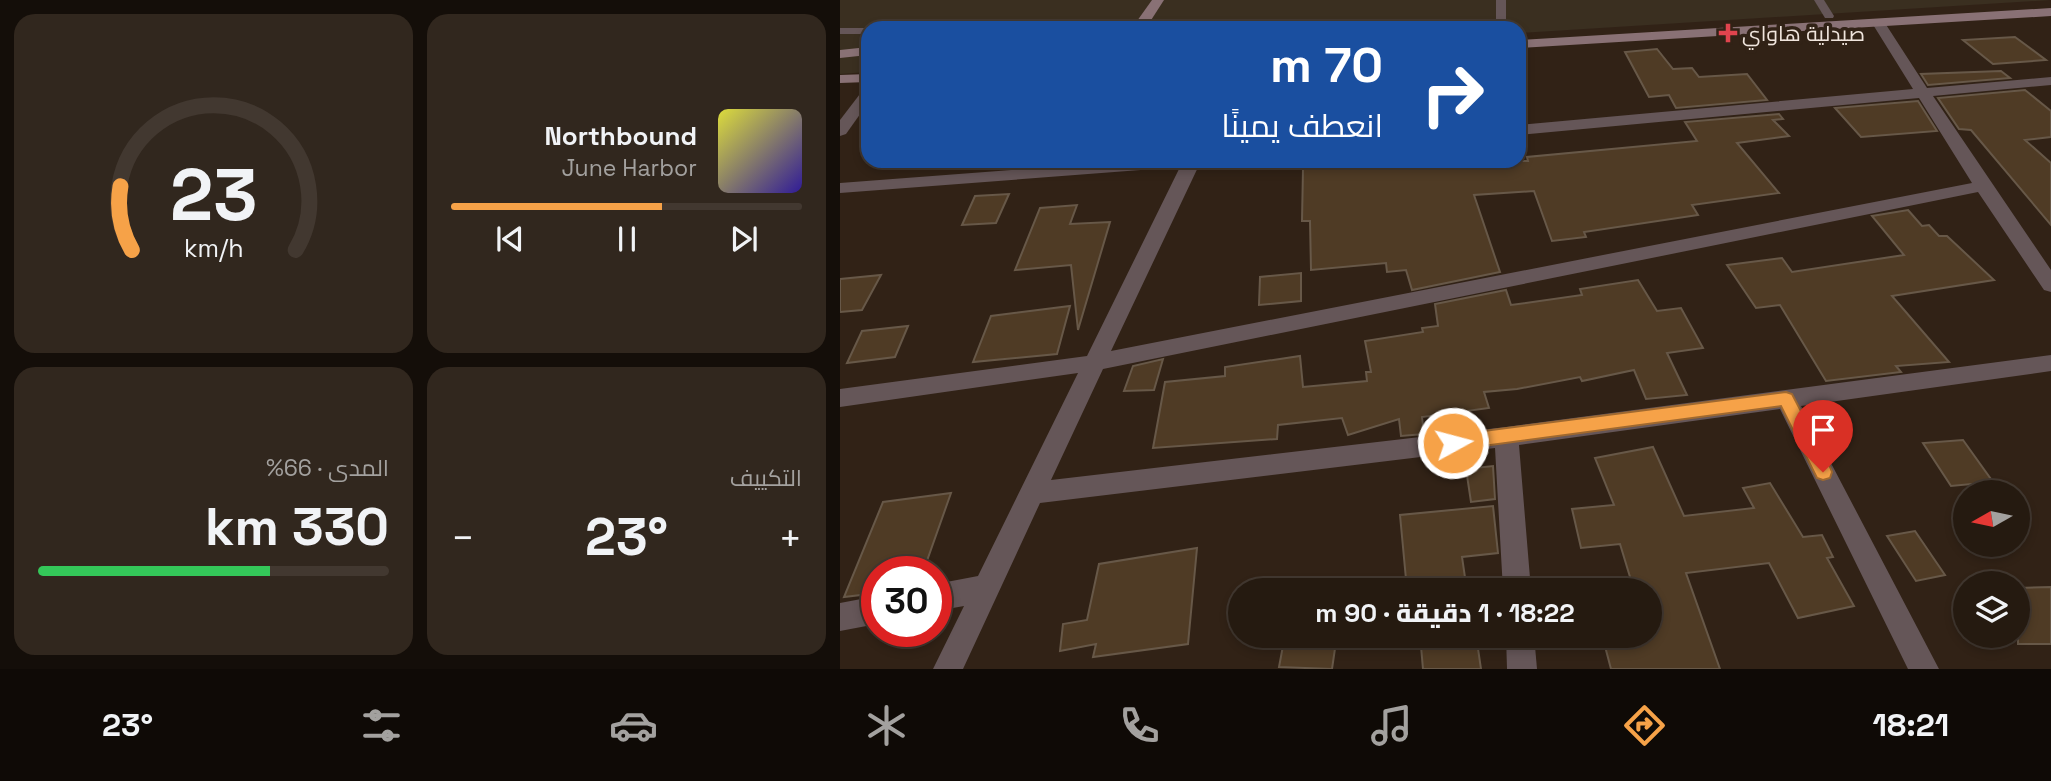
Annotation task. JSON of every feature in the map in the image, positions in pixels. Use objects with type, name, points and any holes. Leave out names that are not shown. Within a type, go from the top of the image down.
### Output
[{"type":"main road","points":[[1144,21],[1158,0]]},
{"type":"main road","points":[[1526,34],[2051,3]]},
{"type":"main road","points":[[1526,44],[2051,12]]},
{"type":"main road","points":[[840,54],[861,52]]},
{"type":"main road","points":[[840,79],[861,78]]},
{"type":"street","points":[[1878,23],[1983,186],[2044,264],[2051,285]]},
{"type":"street","points":[[1526,129],[2051,81]]},
{"type":"street","points":[[840,131],[861,102]]},
{"type":"street","points":[[840,188],[1101,168]]},
{"type":"street","points":[[948,669],[1189,168]]},
{"type":"street","points":[[840,398],[1093,363],[1983,186]]},
{"type":"street","points":[[1032,493],[1506,436],[2051,363]]},
{"type":"street","points":[[1786,399],[1924,669]]},
{"type":"street","points":[[1506,436],[1516,578]]},
{"type":"street","points":[[952,594],[985,588]]},
{"type":"street","points":[[840,617],[861,613]]},
{"type":"street","points":[[1521,648],[1522,669]]},
{"type":"lane","points":[[1501,0],[1501,21]]},
{"type":"lane","points":[[1819,0],[1829,16]]},
{"type":"lane","points":[[840,31],[861,31]]},
{"type":"shaded area","points":[[840,0],[2051,0],[1526,33],[1526,21],[861,21],[861,72],[840,74]]},
{"type":"building","points":[[2015,37],[2046,60],[1993,64],[1963,40]]},
{"type":"building","points":[[1657,49],[1673,69],[1692,68],[1699,77],[1747,74],[1767,100],[1676,108],[1669,95],[1649,97],[1625,52]]},
{"type":"building","points":[[2001,71],[2010,78],[1928,85],[1921,74]]},
{"type":"building","points":[[2025,90],[2051,111],[2051,137],[2025,140],[2051,163],[2051,225],[1971,130],[1959,129],[1938,98]]},
{"type":"building","points":[[1918,101],[1937,131],[1861,137],[1835,108]]},
{"type":"building","points":[[1779,114],[1783,119],[1773,120],[1789,136],[1737,143],[1779,193],[1692,205],[1698,215],[1584,232],[1586,237],[1552,241],[1534,191],[1474,195],[1500,272],[1412,290],[1406,270],[1387,272],[1386,263],[1311,270],[1310,221],[1302,221],[1303,169],[1526,168],[1527,157],[1697,141],[1685,122]]},
{"type":"building","points":[[1009,194],[996,223],[962,225],[975,196]]},
{"type":"building","points":[[1077,205],[1070,224],[1110,222],[1078,330],[1071,265],[1015,270],[1040,208]]},
{"type":"building","points":[[1908,210],[1922,226],[1929,225],[1939,236],[1947,236],[1994,280],[1892,296],[1949,362],[1896,366],[1901,372],[1826,381],[1780,305],[1756,308],[1727,265],[1782,258],[1792,272],[1904,255],[1872,216]]},
{"type":"building","points":[[1301,273],[1301,301],[1259,305],[1260,277]]},
{"type":"building","points":[[881,275],[862,310],[840,312],[840,279]]},
{"type":"building","points":[[1638,280],[1657,311],[1681,308],[1703,348],[1667,353],[1687,395],[1646,399],[1634,370],[1582,381],[1580,377],[1517,389],[1484,392],[1489,408],[1422,417],[1424,434],[1401,436],[1399,419],[1348,435],[1342,418],[1278,425],[1277,439],[1153,448],[1165,382],[1225,376],[1225,367],[1300,356],[1303,387],[1367,381],[1366,372],[1371,372],[1365,341],[1423,332],[1422,328],[1438,326],[1435,304],[1506,290],[1511,305],[1582,295],[1580,289]]},
{"type":"building","points":[[1070,306],[1057,354],[973,362],[991,316]]},
{"type":"building","points":[[908,326],[895,357],[847,363],[862,331]]},
{"type":"building","points":[[1163,359],[1154,390],[1124,391],[1133,366]]},
{"type":"building","points":[[1963,440],[1992,480],[1953,480],[1951,486],[1923,443]]},
{"type":"building","points":[[1653,447],[1684,516],[1754,508],[1743,488],[1770,483],[1803,537],[1822,535],[1833,557],[1827,558],[1854,606],[1798,618],[1769,563],[1686,573],[1720,669],[1611,669],[1605,648],[1662,648],[1662,578],[1630,578],[1620,544],[1581,548],[1572,509],[1614,505],[1595,458]]},
{"type":"building","points":[[1493,466],[1495,499],[1471,502],[1466,469]]},
{"type":"building","points":[[951,493],[929,556],[861,556],[861,595],[844,597],[883,502]]},
{"type":"building","points":[[1493,506],[1498,553],[1462,557],[1465,578],[1406,578],[1400,515]]},
{"type":"building","points":[[1915,531],[1945,575],[1916,581],[1887,536]]},
{"type":"building","points":[[1197,548],[1188,644],[1093,657],[1096,644],[1060,651],[1063,624],[1087,620],[1099,564]]},
{"type":"building","points":[[2051,587],[2051,644],[2030,644],[2030,588]]},
{"type":"building","points":[[1283,648],[1335,648],[1332,669],[1279,667]]},
{"type":"building","points":[[1421,648],[1478,648],[1481,669],[1423,669]]},
{"type":"place","name":"صيدلية هاواي","points":[[1728,33]]},
{"type":"route","points":[[1453,443],[1786,399],[1823,472]]}]
